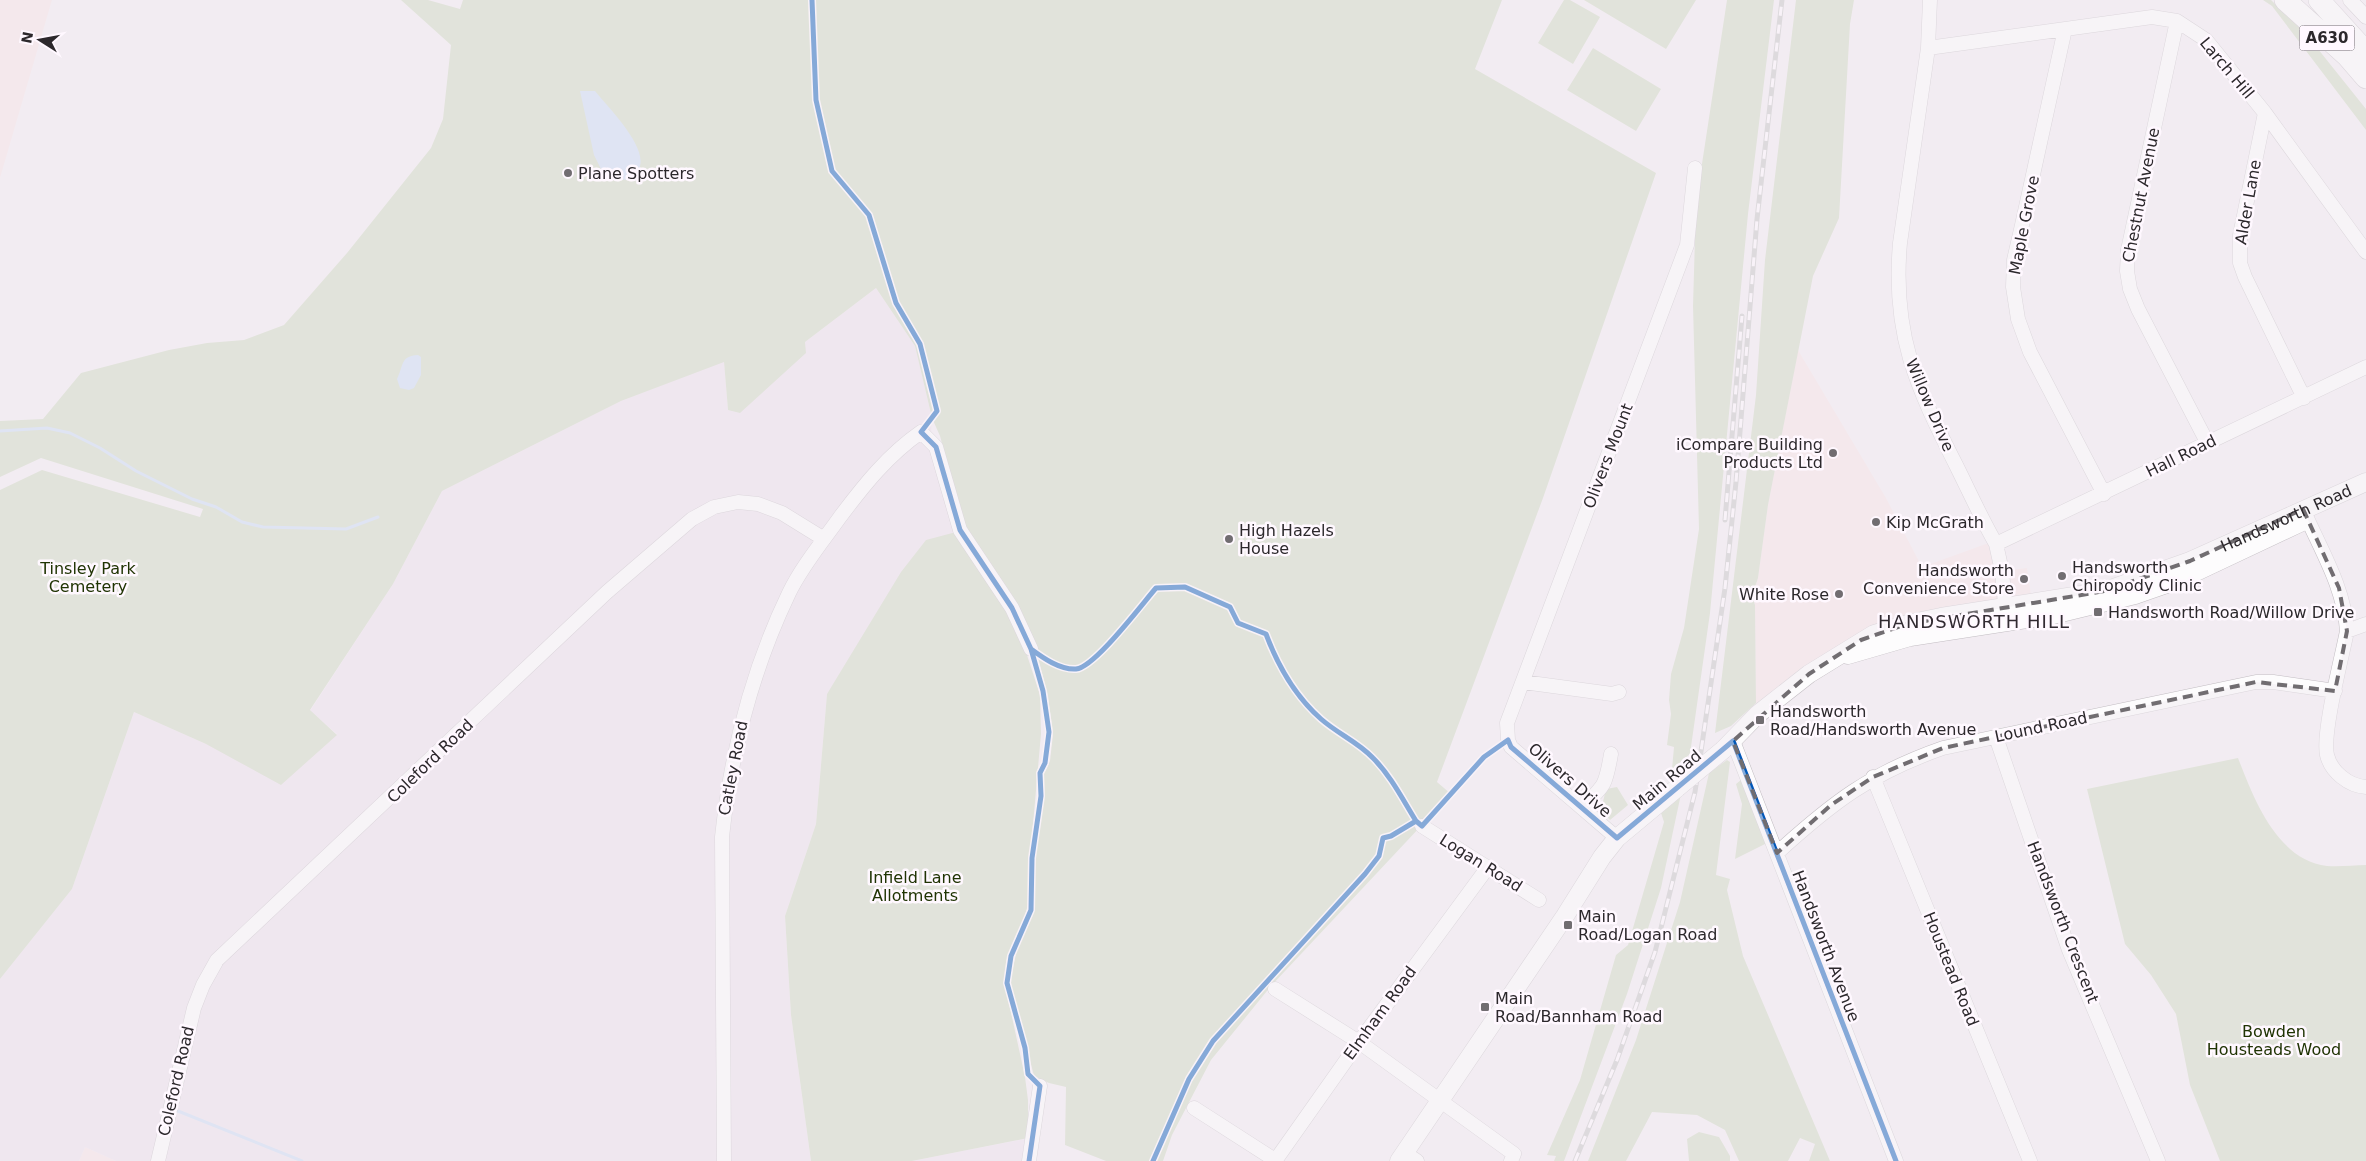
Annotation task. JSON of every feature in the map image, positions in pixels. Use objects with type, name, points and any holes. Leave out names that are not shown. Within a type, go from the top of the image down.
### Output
[{"type":"highway","name":"A630","points":[[2319,0],[2366,36]]},
{"type":"highway","name":"A630","points":[[2319,0],[2366,52]]},
{"type":"highway","name":"A630","points":[[2293,7],[2347,56],[2366,78]]},
{"type":"highway","name":"A630","points":[[2293,7],[2366,95]]},
{"type":"main road","name":"Handsworth Road","points":[[2305,514],[2366,482]]},
{"type":"main road","name":"Handsworth Road","points":[[1728,745],[1775,700],[1809,674],[1862,640],[1884,630],[1907,624],[2006,613],[2105,591],[2146,578],[2305,514],[2366,494]]},
{"type":"main road","name":"Main Road","points":[[1407,1158],[1441,1100],[1565,916],[1602,857],[1617,838],[1728,745]]},
{"type":"street","name":"Willow Drive","points":[[1930,0],[1928,48],[1900,243],[1897,273],[1899,302],[1909,359],[1919,388],[1996,544],[2002,572],[2006,613]]},
{"type":"street","points":[[2350,0],[2366,17]]},
{"type":"street","name":"Larch Hill","points":[[1928,48],[2152,17],[2177,21],[2206,40],[2265,113],[2366,252]]},
{"type":"street","name":"Chestnut Avenue","points":[[2177,21],[2132,229],[2127,271],[2130,289],[2138,309],[2207,442]]},
{"type":"street","name":"Maple Grove","points":[[2065,29],[2014,260],[2013,287],[2018,320],[2030,352],[2104,494]]},
{"type":"street","name":"Alder Lane","points":[[2265,113],[2240,235],[2240,263],[2304,398]]},
{"type":"street","name":"Olivers Mount","points":[[1508,740],[1508,722],[1687,245],[1696,168]]},
{"type":"street","name":"Hall Road","points":[[1996,544],[2035,524],[2104,494],[2207,442],[2304,398],[2366,367]]},
{"type":"street","name":"Catley Road","points":[[724,1161],[722,837],[727,785],[748,699],[764,652],[790,591],[824,539],[864,484],[898,448],[921,432],[936,448],[960,530],[1012,608],[1031,649]]},
{"type":"street","name":"Coleford Road","points":[[158,1161],[194,1008],[217,960],[607,592],[692,519],[714,507],[738,502],[758,504],[782,513],[824,539]]},
{"type":"street","points":[[2305,514],[2339,588],[2347,631],[2327,737],[2327,756],[2331,765],[2342,777],[2354,784],[2366,787]]},
{"type":"street","points":[[2347,631],[2366,624]]},
{"type":"street","points":[[1523,682],[1612,694],[1619,692]]},
{"type":"street","name":"Lound Road","points":[[1777,853],[1831,805],[1873,777],[1906,761],[1944,748],[2256,682],[2274,682],[2335,691]]},
{"type":"street","name":"Handsworth Crescent","points":[[1996,736],[2069,950],[2158,1161]]},
{"type":"street","name":"Olivers Drive","points":[[1508,740],[1512,747],[1583,806],[1617,838]]},
{"type":"street","name":"Handsworth Avenue","points":[[1728,745],[1777,853],[1896,1161]]},
{"type":"street","points":[[1583,806],[1602,789],[1606,781],[1611,754]]},
{"type":"street","name":"Houstead Road","points":[[1873,777],[2030,1161]]},
{"type":"street","name":"Logan Road","points":[[1422,826],[1539,900]]},
{"type":"street","name":"Elmham Road","points":[[1275,1161],[1359,1042],[1488,867]]},
{"type":"street","points":[[1275,988],[1359,1042],[1441,1100],[1514,1154],[1511,1161]]},
{"type":"street","points":[[1029,1161],[1040,1086]]},
{"type":"street","points":[[1194,1108],[1275,1161]]},
{"type":"highlighted area","points":[[2303,509],[2339,588],[2347,631],[2335,691],[2256,682],[1943,748],[1873,777],[1831,805],[1777,853],[1733,741],[1809,674],[1861,640],[1907,624],[2105,591],[2190,561]]},
{"type":"shaded area","points":[[0,0],[52,0],[0,178]]},
{"type":"shaded area","points":[[876,288],[915,346],[932,418],[930,452],[956,532],[827,694],[816,824],[785,916],[791,1015],[811,1161],[116,1161],[85,1147],[79,1161],[0,1161],[0,979],[72,889],[134,712],[206,744],[337,734],[310,711],[393,584],[442,491],[621,401],[724,361],[728,410],[805,342]]},
{"type":"shaded area","points":[[1798,350],[1886,498],[1922,567],[1994,541],[2002,571],[2027,568],[2033,609],[1884,637],[1761,712],[1756,703],[1755,605],[1752,596],[1758,578],[1768,505]]},
{"type":"shaded area","points":[[1025,1139],[1022,1161],[912,1161]]},
{"type":"shaded area","points":[[85,1147],[116,1161],[79,1161]]},
{"type":"green space","name":"Tinsley Park Cemetery","points":[[401,0],[428,0],[460,9],[463,0],[1502,0],[1475,69],[1656,173],[1543,498],[1437,782],[1451,794],[1271,986],[1211,1060],[1172,1135],[1163,1161],[1106,1161],[1065,1145],[1066,1087],[1049,1083],[1034,1076],[1010,981],[1018,945],[1035,905],[1035,857],[1042,778],[1050,761],[1053,734],[1048,696],[1034,642],[965,528],[940,436],[932,418],[915,346],[876,288],[805,342],[806,353],[740,413],[728,410],[724,362],[621,401],[442,491],[393,584],[310,710],[337,735],[281,785],[206,744],[134,712],[72,889],[0,979],[0,490],[42,470],[200,517],[203,509],[41,458],[0,477],[0,421],[43,419],[81,373],[169,350],[207,343],[244,340],[284,325],[347,253],[431,148],[443,119],[451,45]]},
{"type":"green space","points":[[1564,0],[1570,0],[1600,17],[1573,64],[1538,43]]},
{"type":"green space","points":[[1584,0],[1696,0],[1666,49]]},
{"type":"green space","points":[[1727,0],[1774,0],[1748,214],[1710,613],[1690,754],[1672,769],[1674,747],[1667,745],[1671,714],[1669,700],[1671,674],[1684,628],[1699,529],[1693,306],[1696,203]]},
{"type":"green space","points":[[1796,0],[1854,0],[1850,24],[1839,218],[1813,276],[1768,505],[1758,578],[1752,596],[1755,605],[1756,703],[1731,726],[1715,733],[1756,395],[1765,260]]},
{"type":"green space","points":[[2263,0],[2271,0],[2306,34],[2366,109],[2366,130],[2272,6]]},
{"type":"green space","points":[[1593,48],[1661,89],[1636,131],[1567,90]]},
{"type":"green space","name":"Infield Lane Allotments","points":[[956,532],[1008,612],[1026,652],[1040,695],[1041,734],[1030,858],[1031,893],[1023,923],[1006,961],[1005,985],[1025,1077],[1028,1100],[1028,1138],[912,1161],[811,1161],[791,1015],[785,916],[816,824],[827,694],[901,572],[926,540]]},
{"type":"green space","name":"Bowden Housteads Wood","points":[[2238,758],[2260,809],[2281,840],[2294,852],[2309,861],[2327,866],[2366,865],[2366,1161],[2220,1161],[2190,1085],[2176,1014],[2151,975],[2125,944],[2087,789]]},
{"type":"green space","points":[[1727,760],[1730,762],[1716,875],[1730,879],[1727,890],[1743,956],[1830,1161],[1809,1161],[1815,1144],[1800,1138],[1788,1161],[1739,1161],[1725,1130],[1697,1115],[1652,1112],[1626,1161],[1588,1161],[1636,1040],[1680,902],[1709,773]]},
{"type":"green space","points":[[1747,775],[1769,842],[1735,859],[1742,804],[1736,784]]},
{"type":"green space","points":[[1617,787],[1628,805],[1610,820],[1601,810],[1606,789]]},
{"type":"green space","points":[[1681,794],[1661,888],[1627,994],[1564,1161],[1554,1161],[1556,1156],[1547,1155],[1580,1080],[1616,955],[1628,945],[1664,822],[1661,813],[1662,809]]},
{"type":"green space","points":[[1699,1132],[1719,1137],[1730,1156],[1730,1161],[1689,1161],[1687,1139]]},
{"type":"water","points":[[580,91],[595,91],[632,137],[640,157],[640,166],[637,172],[628,180],[605,177],[594,155]]},
{"type":"water","points":[[418,355],[421,357],[421,375],[414,388],[409,390],[400,388],[397,379],[403,362],[408,357]]},
{"type":"waterway","points":[[0,431],[47,428],[70,433],[100,448],[136,471],[192,499],[216,507],[242,522],[263,527],[346,529],[378,517]]},
{"type":"waterway","points":[[178,1111],[302,1161]]},
{"type":"railway","points":[[1575,1161],[1617,1060],[1655,952],[1695,792],[1725,588],[1736,482],[1757,219],[1782,0]]},
{"type":"railway","points":[[1725,520],[1742,316]]},
{"type":"cycle path","points":[[812,0],[816,100],[832,171],[869,215],[896,303],[920,344],[937,411],[921,432],[936,447],[960,530],[1012,608],[1031,649],[1043,691],[1049,732],[1045,763],[1040,773],[1041,796],[1032,858],[1031,910],[1011,956],[1007,983],[1025,1048],[1028,1074],[1040,1086],[1029,1161]]},
{"type":"cycle path","points":[[1031,649],[1046,660],[1064,668],[1076,669],[1084,666],[1106,647],[1156,588],[1185,587],[1230,607],[1238,623],[1266,634],[1288,680],[1303,701],[1321,719],[1361,747],[1373,758],[1391,780],[1416,821],[1422,826],[1484,757],[1508,740],[1511,747],[1617,838],[1733,741],[1896,1161]]},
{"type":"cycle path","points":[[1153,1161],[1189,1079],[1213,1041],[1365,874],[1379,856],[1383,838],[1391,836],[1416,821]]},
{"type":"place","name":"Plane Spotters","points":[[568,173]]},
{"type":"place","name":"iCompare Building Products Ltd","points":[[1833,453]]},
{"type":"place","name":"Kip McGrath","points":[[1876,522]]},
{"type":"place","name":"High Hazels House","points":[[1229,539]]},
{"type":"place","name":"Handsworth Chiropody Clinic","points":[[2062,576]]},
{"type":"place","name":"Handsworth Convenience Store","points":[[2024,579]]},
{"type":"place","name":"White Rose","points":[[1839,594]]},
{"type":"place","name":"Handsworth Road/Willow Drive","points":[[2098,612]]},
{"type":"place","name":"Handsworth Road/Handsworth Avenue","points":[[1760,720]]},
{"type":"place","name":"Main Road/Logan Road","points":[[1568,925]]},
{"type":"place","name":"Main Road/Bannham Road","points":[[1485,1007]]},
{"type":"district","name":"HANDSWORTH HILL","points":[[1974,621]]}]
